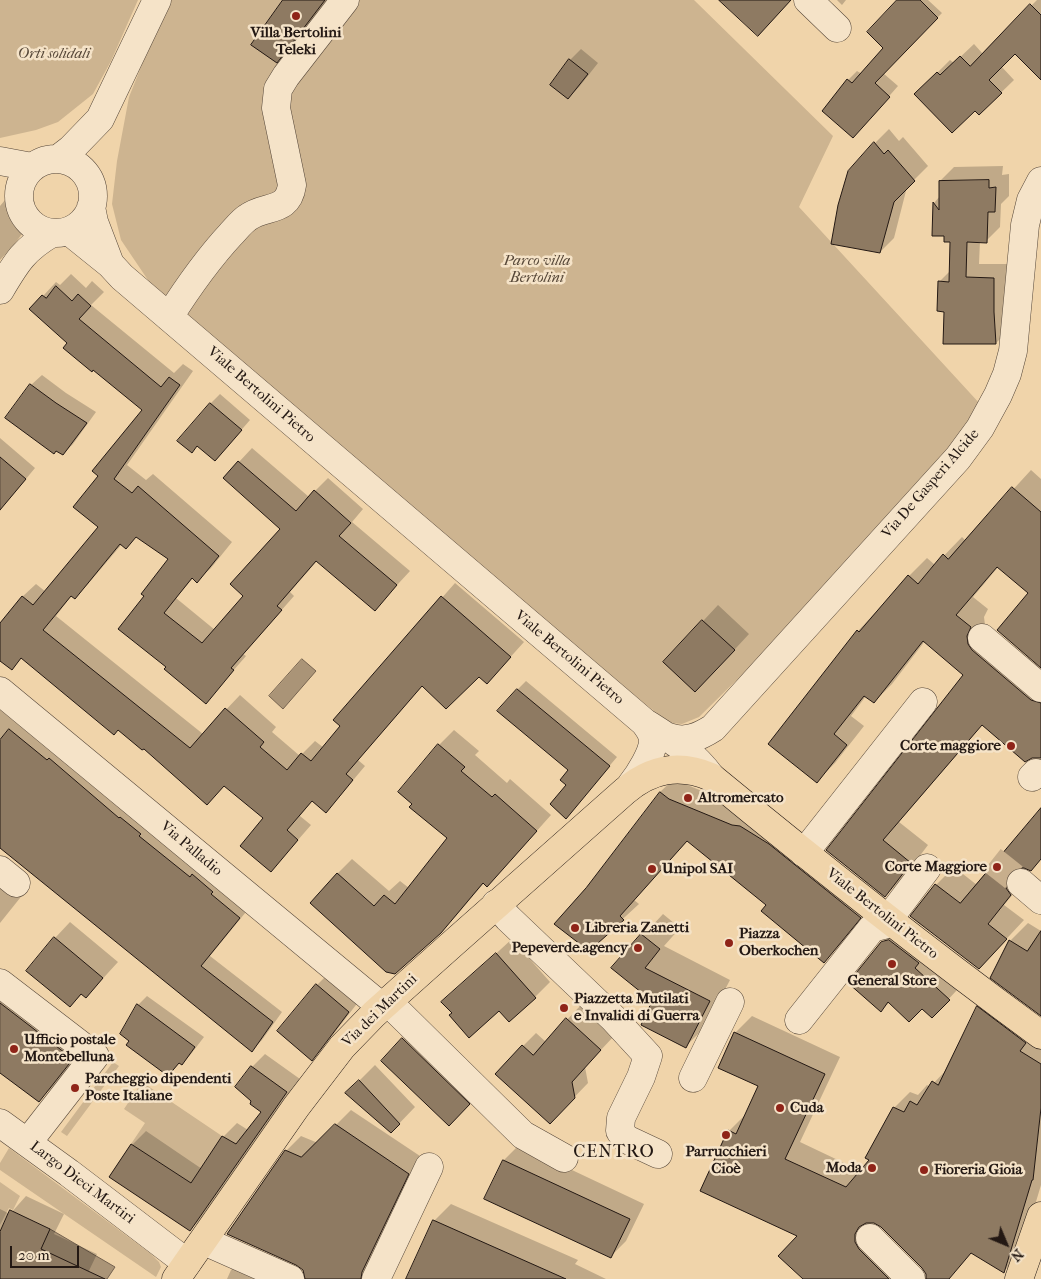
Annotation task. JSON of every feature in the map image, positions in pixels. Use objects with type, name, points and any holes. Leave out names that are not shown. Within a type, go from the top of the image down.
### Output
[{"type":"main road","name":"Via dei Martini","points":[[182,1271],[320,1074],[342,1047],[389,1009],[496,904],[640,779],[665,771],[696,772],[711,777]]},
{"type":"main road","name":"Viale Bertolini Pietro","points":[[711,777],[957,974],[1041,1035]]},
{"type":"main road","points":[[1019,1279],[1041,1216]]},
{"type":"street","points":[[16,263],[34,244],[79,225],[86,217],[93,198],[89,180],[91,147],[100,118],[157,0]]},
{"type":"street","points":[[169,317],[194,277],[213,253],[247,217],[278,206],[286,201],[291,194],[292,185],[276,108],[278,89],[344,0]]},
{"type":"street","points":[[808,0],[837,28]]},
{"type":"street","points":[[58,159],[71,149],[100,118]]},
{"type":"street","points":[[0,290],[16,263],[25,238],[15,201],[24,176],[32,167],[40,162],[58,159],[68,161],[77,166],[89,180]]},
{"type":"street","points":[[0,162],[32,167]]},
{"type":"street","name":"Via De Gasperi Alcide","points":[[711,777],[702,750],[709,730],[958,458],[980,428],[1007,374],[1013,351],[1025,225],[1031,200],[1041,181]]},
{"type":"street","points":[[15,201],[43,231],[60,232]]},
{"type":"street","name":"Viale Bertolini Pietro","points":[[91,207],[94,222],[110,264]]},
{"type":"street","name":"Viale Bertolini Pietro","points":[[60,232],[110,264],[122,277],[644,722],[669,737],[697,759],[711,777]]},
{"type":"street","points":[[982,638],[1041,688]]},
{"type":"street","name":"Via Palladio","points":[[0,691],[389,1009]]},
{"type":"street","points":[[804,853],[923,702]]},
{"type":"street","name":"Via dei Martini","points":[[632,786],[643,767],[653,741],[651,732],[644,722]]},
{"type":"street","name":"Via De Gasperi Alcide","points":[[669,737],[682,740],[690,739],[709,730]]},
{"type":"street","points":[[799,1020],[872,928],[884,925],[927,868]]},
{"type":"street","points":[[496,904],[508,918],[623,1028],[648,1056],[641,1077],[621,1118],[620,1131],[626,1139],[658,1154]]},
{"type":"street","points":[[0,983],[95,1056],[33,1146]]},
{"type":"street","points":[[693,1078],[730,1002]]},
{"type":"street","points":[[389,1009],[523,1135],[564,1158]]},
{"type":"street","name":"Largo Dieci Martiri","points":[[0,1123],[33,1146],[182,1271]]},
{"type":"street","points":[[376,1279],[429,1167]]},
{"type":"street","points":[[870,1238],[911,1279]]},
{"type":"street","points":[[213,1245],[290,1279]]},
{"type":"green space","name":"Orti solidali","points":[[0,0],[138,0],[111,61],[93,94],[58,122],[36,130],[0,138]]},
{"type":"green space","name":"Parco villa Bertolini","points":[[168,0],[694,0],[833,136],[799,207],[981,405],[966,433],[762,655],[699,717],[682,724],[672,723],[664,719],[367,478],[150,283],[121,240],[112,204],[117,161],[129,97]]},
{"type":"green space","points":[[113,1062],[119,1066],[67,1136],[61,1132]]},
{"type":"green space","points":[[142,1082],[222,1136],[191,1183],[131,1144],[145,1123],[124,1109]]},
{"type":"green space","points":[[9,1148],[151,1254],[161,1267],[156,1277],[0,1170],[0,1163]]},
{"type":"green space","points":[[0,1182],[20,1196],[13,1210],[9,1208],[0,1225]]},
{"type":"shaded area","points":[[302,659],[316,671],[283,709],[269,696]]},
{"type":"shaded area","points":[[50,1229],[115,1267],[107,1279],[78,1279],[41,1249]]},
{"type":"building","name":"Villa Bertolini Teleki","points":[[283,0],[325,0],[277,63],[251,45]]},
{"type":"building","points":[[719,0],[791,0],[758,36]]},
{"type":"building","points":[[897,0],[920,0],[938,18],[875,83],[890,97],[853,138],[822,111],[847,79],[852,83],[883,48],[867,32]]},
{"type":"building","points":[[1030,4],[1041,15],[1041,80],[1015,54],[989,80],[1002,93],[979,115],[975,111],[952,133],[914,94],[937,72],[940,75],[960,56],[970,66]]},
{"type":"building","points":[[569,59],[588,74],[568,99],[550,85]]},
{"type":"building","points":[[874,142],[884,154],[888,150],[915,181],[894,202],[880,253],[831,244],[838,205],[848,171]]},
{"type":"building","points":[[989,180],[989,188],[996,187],[995,212],[988,212],[987,243],[967,242],[966,277],[994,278],[996,344],[943,344],[944,312],[937,311],[938,281],[949,282],[950,242],[944,242],[944,236],[932,236],[933,202],[939,210],[939,181]]},
{"type":"building","points":[[56,286],[72,301],[78,294],[91,306],[79,319],[161,387],[169,377],[180,385],[114,479],[132,493],[138,486],[219,556],[197,583],[192,578],[164,613],[202,643],[243,596],[230,584],[280,529],[223,478],[238,461],[296,511],[314,490],[351,523],[339,536],[397,585],[375,611],[316,561],[277,606],[282,610],[231,668],[234,670],[206,704],[164,669],[166,667],[118,629],[144,596],[141,594],[168,559],[136,537],[126,549],[120,544],[75,599],[71,596],[43,630],[190,748],[225,708],[264,742],[260,747],[287,770],[301,753],[311,761],[340,726],[333,720],[441,596],[511,657],[487,684],[479,677],[446,709],[422,686],[346,774],[353,780],[326,813],[312,801],[287,830],[298,840],[271,872],[240,846],[263,818],[224,786],[207,805],[144,749],[142,750],[118,730],[114,735],[21,658],[12,670],[0,661],[0,623],[22,596],[33,605],[98,527],[73,507],[98,476],[92,471],[142,410],[63,348],[67,343],[29,309],[42,295],[46,298]]},
{"type":"building","points":[[30,384],[87,423],[63,455],[56,451],[54,454],[5,418]]},
{"type":"building","points":[[210,403],[242,430],[215,461],[197,446],[192,453],[177,441]]},
{"type":"building","points":[[0,457],[26,479],[0,510]]},
{"type":"building","points":[[1012,487],[1041,512],[1041,668],[997,630],[1028,593],[997,567],[956,615],[971,627],[967,636],[968,644],[972,650],[1031,700],[1041,703],[1041,758],[1032,758],[1025,762],[982,725],[883,840],[911,863],[885,897],[826,850],[963,675],[923,641],[874,703],[864,696],[834,734],[847,745],[817,783],[768,744],[857,630],[859,632],[908,575],[918,584],[943,554],[948,559]]},
{"type":"building","points":[[702,620],[735,650],[695,692],[663,662]]},
{"type":"building","points":[[517,689],[610,766],[566,819],[550,804],[566,785],[560,780],[568,770],[497,711]]},
{"type":"building","points":[[9,729],[47,760],[49,758],[119,818],[141,834],[139,836],[190,877],[192,874],[213,892],[211,894],[240,918],[201,966],[273,1022],[252,1052],[0,848],[0,740]]},
{"type":"building","points":[[438,744],[465,767],[461,771],[492,797],[495,794],[537,831],[487,887],[483,883],[441,933],[395,974],[386,972],[310,903],[337,873],[374,906],[384,895],[395,904],[447,838],[409,807],[412,804],[398,792]]},
{"type":"building","points":[[660,792],[669,799],[732,825],[740,826],[769,844],[861,918],[824,963],[761,911],[766,905],[687,841],[620,916],[624,920],[589,951],[554,924],[586,888]]},
{"type":"building","points":[[1041,808],[1041,859],[1031,871],[1024,868],[1016,868],[1009,873],[1006,888],[1011,895],[988,924],[1007,939],[979,969],[910,916],[935,884],[960,903]]},
{"type":"building","points":[[1041,931],[1041,1016],[990,978],[1009,940],[1027,951]]},
{"type":"building","points":[[641,934],[660,949],[645,968],[710,1001],[686,1048],[641,1025],[652,1001],[611,968]]},
{"type":"building","points":[[54,937],[103,978],[86,998],[81,994],[70,1007],[26,971]]},
{"type":"building","points":[[889,940],[919,963],[915,968],[950,1000],[932,1018],[922,1009],[909,1022],[888,1002],[881,1012],[848,983],[881,942]]},
{"type":"building","points":[[496,953],[536,998],[509,1022],[499,1011],[469,1038],[449,1015],[452,1013],[441,1002]]},
{"type":"building","points":[[316,984],[349,1012],[312,1061],[277,1031]]},
{"type":"building","points":[[0,1003],[73,1059],[39,1102],[0,1073]]},
{"type":"building","points":[[137,1004],[195,1047],[182,1065],[179,1063],[168,1076],[126,1045],[129,1041],[120,1034]]},
{"type":"building","points":[[977,1006],[1026,1043],[1020,1051],[1041,1064],[1041,1108],[1033,1180],[1004,1273],[971,1253],[949,1279],[926,1279],[926,1274],[922,1268],[881,1227],[874,1223],[866,1223],[859,1227],[855,1234],[855,1242],[859,1249],[889,1279],[803,1279],[778,1256],[797,1236],[700,1191],[728,1130],[736,1134],[758,1086],[718,1068],[734,1032],[825,1074],[785,1159],[846,1187],[869,1160],[865,1158],[893,1107],[904,1112],[910,1101],[917,1105],[932,1081],[938,1085]]},
{"type":"building","points":[[566,1018],[601,1050],[572,1082],[575,1098],[550,1124],[495,1074],[522,1045],[533,1055]]},
{"type":"building","points":[[402,1038],[470,1104],[449,1126],[381,1061]]},
{"type":"building","points":[[251,1066],[287,1092],[190,1231],[109,1177],[131,1144],[191,1183],[222,1136],[236,1144],[261,1112],[250,1104],[251,1101],[235,1087]]},
{"type":"building","points":[[359,1080],[400,1124],[391,1133],[345,1093]]},
{"type":"building","points":[[335,1124],[409,1174],[362,1272],[361,1279],[305,1279],[303,1270],[296,1265],[227,1234],[285,1150],[301,1157]]},
{"type":"building","points":[[503,1160],[630,1219],[611,1258],[484,1199]]},
{"type":"building","points":[[10,1210],[50,1229],[41,1249],[105,1279],[0,1279],[0,1232]]},
{"type":"building","points":[[433,1220],[566,1279],[406,1279]]},
{"type":"tunnel","points":[[992,860],[1021,883]]},
{"type":"place","name":"Villa Bertolini Teleki","points":[[296,16]]},
{"type":"place","name":"Corte maggiore","points":[[1011,746]]},
{"type":"place","name":"Altromercato","points":[[688,798]]},
{"type":"place","name":"Corte Maggiore","points":[[997,867]]},
{"type":"place","name":"Unipol SAI","points":[[652,869]]},
{"type":"place","name":"Libreria Zanetti","points":[[575,928]]},
{"type":"place","name":"Piazza Oberkochen","points":[[729,943]]},
{"type":"place","name":"Pepeverde.agency","points":[[638,948]]},
{"type":"place","name":"General Store","points":[[892,964]]},
{"type":"place","name":"Piazzetta Mutilati e Invalidi di Guerra","points":[[564,1008]]},
{"type":"place","name":"Ufficio postale Montebelluna","points":[[14,1049]]},
{"type":"place","name":"Parcheggio dipendenti Poste Italiane","points":[[75,1088]]},
{"type":"place","name":"Cuda","points":[[780,1108]]},
{"type":"place","name":"Parrucchieri Cioè","points":[[726,1135]]},
{"type":"place","name":"Moda","points":[[872,1168]]},
{"type":"place","name":"Fioreria Gioia","points":[[924,1170]]},
{"type":"district","name":"CENTRO","points":[[614,1153]]}]
